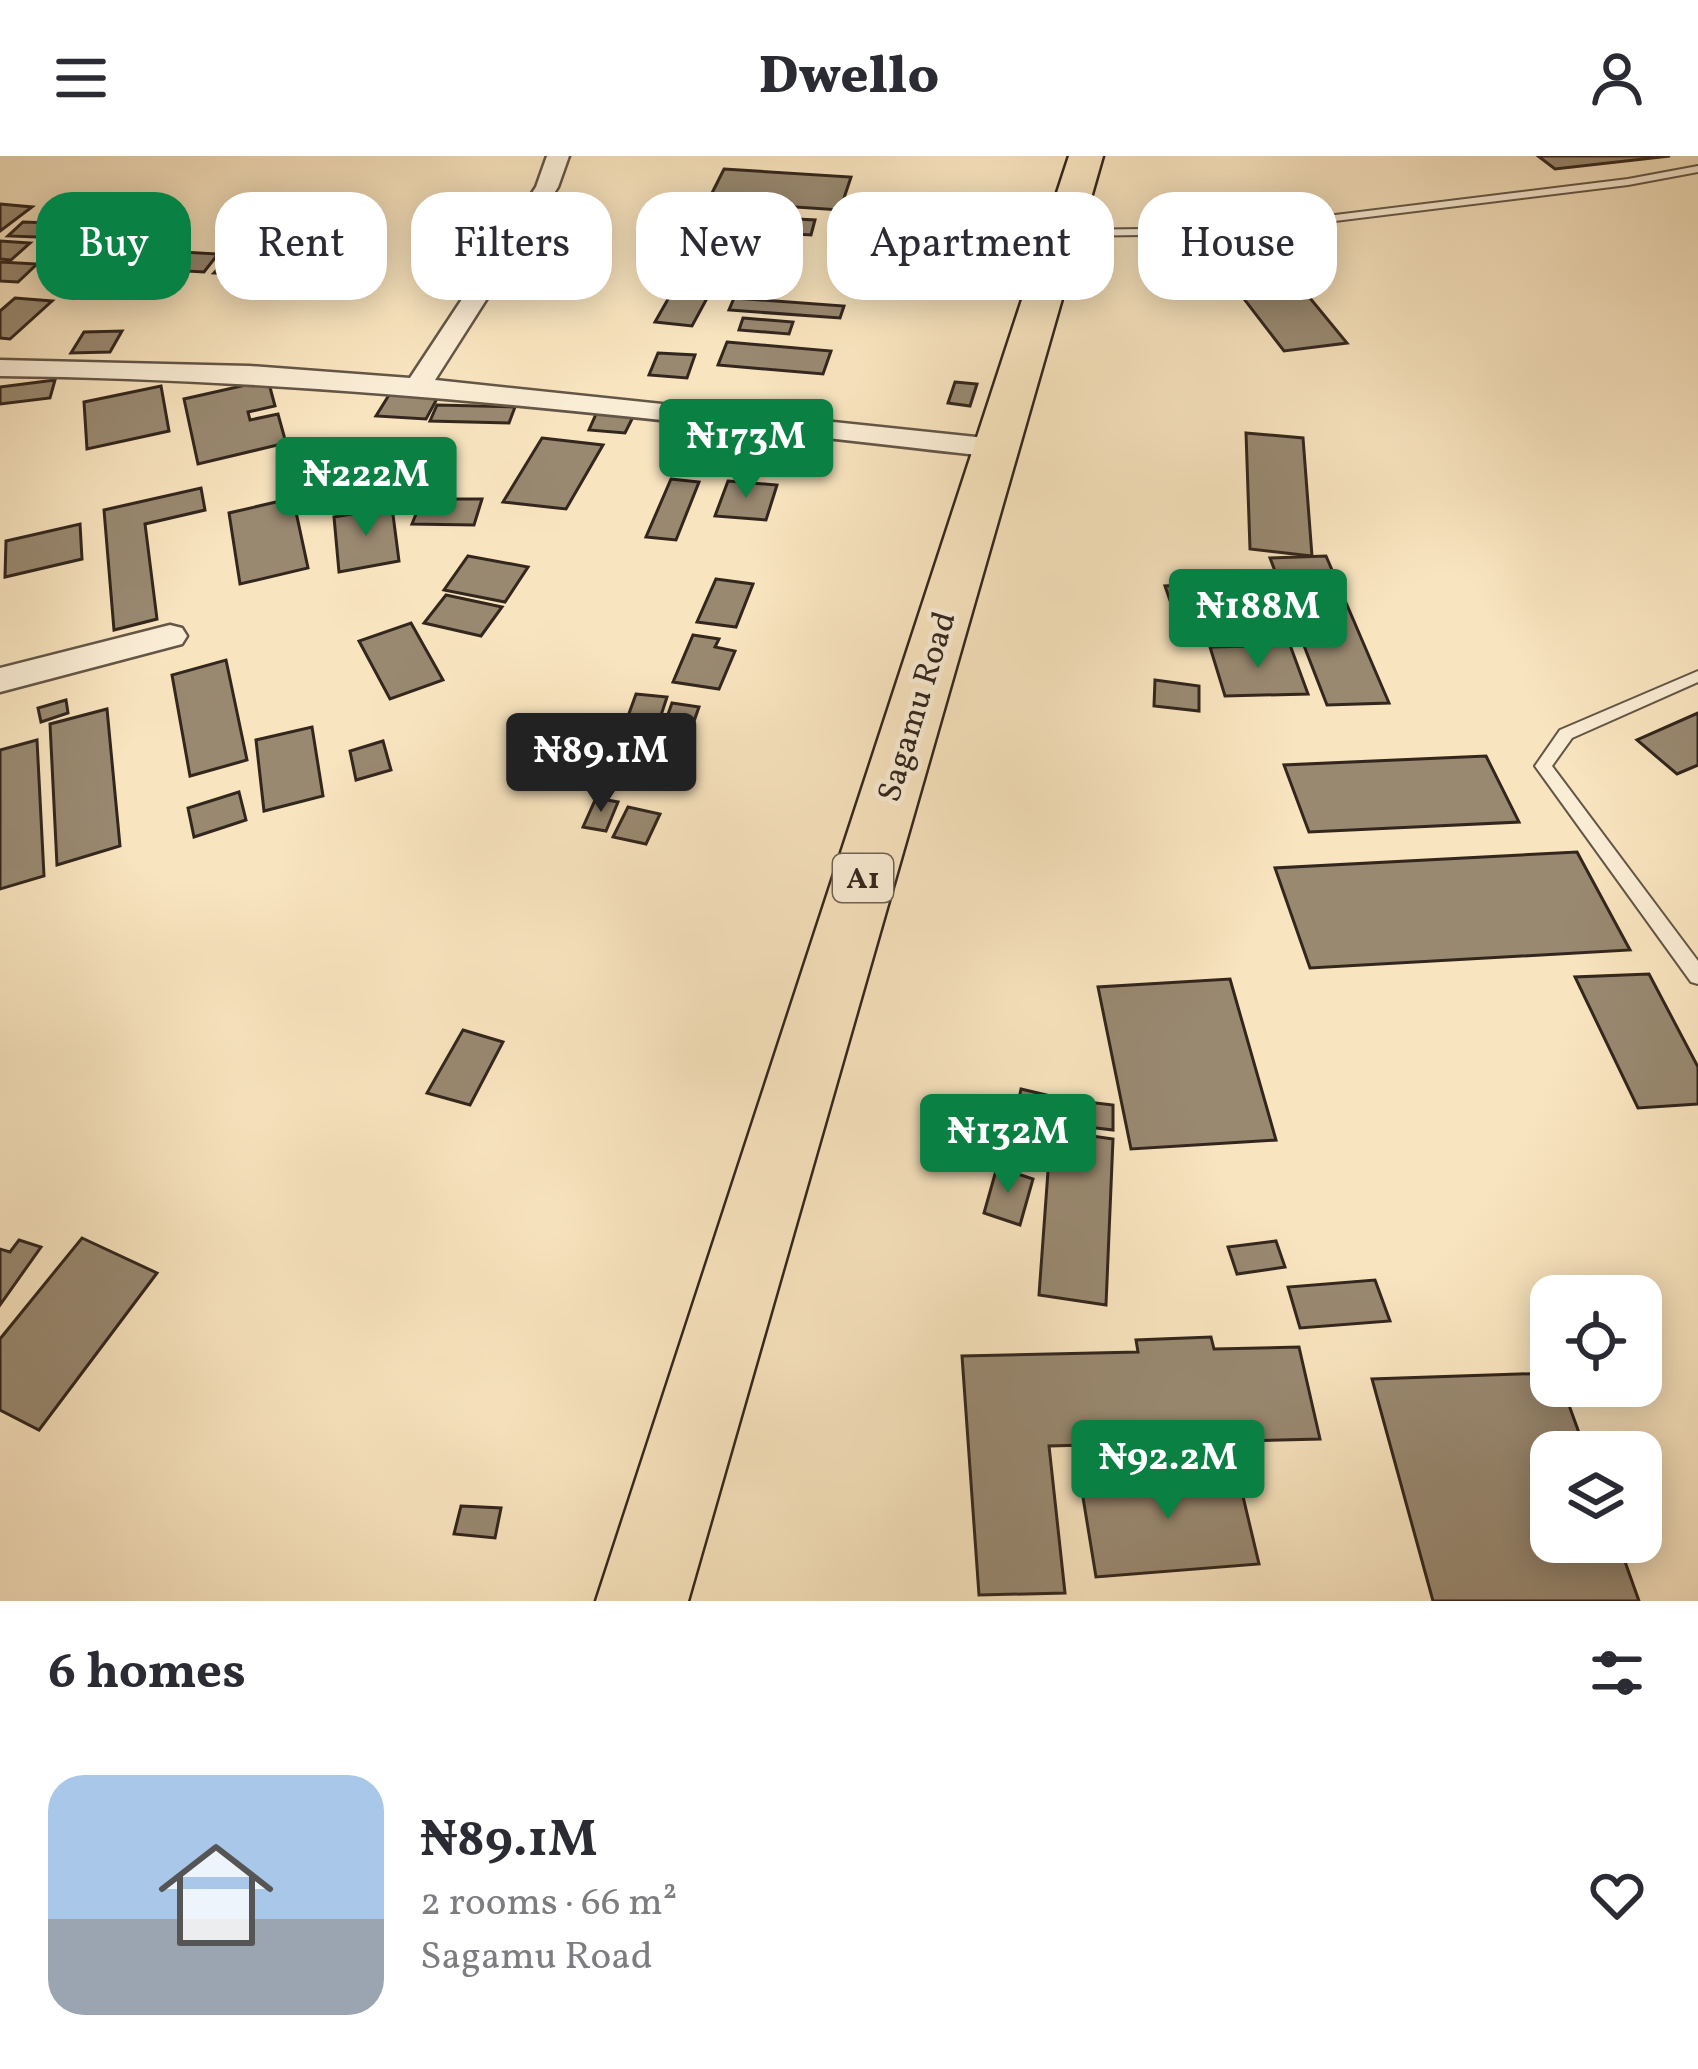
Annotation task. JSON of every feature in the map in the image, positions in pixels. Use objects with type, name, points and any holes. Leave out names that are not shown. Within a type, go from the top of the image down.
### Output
[{"type":"highway","name":"Sagamu Road","points":[[1075,192],[1086,156]]},
{"type":"highway","name":"Sagamu Road","points":[[642,1601],[1041,300]]},
{"type":"street","points":[[418,386],[547,187],[558,156]]},
{"type":"street","points":[[0,368],[161,367],[418,386],[995,448]]},
{"type":"street","points":[[0,680],[170,636]]},
{"type":"lane","points":[[1114,232],[1230,231],[1628,182],[1698,169]]},
{"type":"lane","points":[[1698,676],[1566,734],[1543,766],[1698,976]]},
{"type":"building","points":[[1538,156],[1670,156],[1555,169]]},
{"type":"building","points":[[724,169],[851,177],[846,192],[827,192],[827,209],[803,207],[803,192],[712,192]]},
{"type":"building","points":[[0,204],[32,207],[0,231]]},
{"type":"building","points":[[803,219],[815,220],[811,235],[803,234]]},
{"type":"building","points":[[23,222],[36,222],[36,237],[8,236]]},
{"type":"building","points":[[0,241],[30,243],[11,260],[0,259]]},
{"type":"building","points":[[191,252],[215,254],[204,272],[191,271]]},
{"type":"building","points":[[0,262],[36,264],[18,282],[0,281]]},
{"type":"building","points":[[15,298],[52,301],[10,339],[0,338],[0,311]]},
{"type":"building","points":[[667,300],[706,300],[692,326],[655,322]]},
{"type":"building","points":[[733,300],[844,306],[840,318],[729,310]]},
{"type":"building","points":[[1245,300],[1312,300],[1347,343],[1284,351]]},
{"type":"building","points":[[743,318],[793,322],[789,334],[739,330]]},
{"type":"building","points":[[122,331],[110,352],[71,353],[84,332]]},
{"type":"building","points":[[727,342],[831,351],[823,374],[718,365]]},
{"type":"building","points":[[658,353],[695,355],[687,378],[649,375]]},
{"type":"building","points":[[55,380],[50,398],[0,404],[0,387]]},
{"type":"building","points":[[268,380],[275,406],[248,412],[250,420],[278,414],[286,443],[198,464],[184,399]]},
{"type":"building","points":[[955,382],[977,384],[970,406],[948,403]]},
{"type":"building","points":[[161,386],[169,431],[87,449],[84,402]]},
{"type":"building","points":[[389,395],[438,397],[426,419],[376,416]]},
{"type":"building","points":[[437,405],[515,407],[509,423],[430,421]]},
{"type":"building","points":[[596,414],[633,417],[625,433],[589,430]]},
{"type":"building","points":[[694,430],[731,433],[727,446],[689,443]]},
{"type":"building","points":[[1246,433],[1303,438],[1312,556],[1250,549]]},
{"type":"building","points":[[542,438],[603,445],[566,509],[503,502]]},
{"type":"building","points":[[398,458],[413,490],[332,512],[320,478]]},
{"type":"building","points":[[671,479],[699,482],[676,540],[646,537]]},
{"type":"building","points":[[728,481],[777,485],[766,520],[715,516]]},
{"type":"building","points":[[201,488],[205,510],[145,524],[157,619],[114,630],[104,510]]},
{"type":"building","points":[[293,498],[308,568],[240,584],[229,513]]},
{"type":"building","points":[[422,499],[482,499],[474,525],[412,524]]},
{"type":"building","points":[[392,507],[399,561],[339,572],[334,517]]},
{"type":"building","points":[[80,524],[82,559],[5,577],[6,541]]},
{"type":"building","points":[[468,556],[528,567],[505,602],[444,590]]},
{"type":"building","points":[[1326,556],[1389,703],[1327,705],[1270,558]]},
{"type":"building","points":[[716,579],[753,584],[736,627],[697,622]]},
{"type":"building","points":[[1231,583],[1254,641],[1185,644],[1165,586]]},
{"type":"building","points":[[446,595],[502,607],[481,636],[424,623]]},
{"type":"building","points":[[411,623],[443,680],[390,699],[359,641]]},
{"type":"building","points":[[693,635],[719,639],[715,647],[735,651],[719,689],[673,682]]},
{"type":"building","points":[[1290,645],[1308,694],[1225,696],[1210,647]]},
{"type":"building","points":[[226,660],[247,760],[190,776],[172,675]]},
{"type":"building","points":[[1155,680],[1199,686],[1199,711],[1154,706]]},
{"type":"building","points":[[636,694],[667,697],[647,758],[614,755]]},
{"type":"building","points":[[66,700],[68,713],[41,722],[38,708]]},
{"type":"building","points":[[672,703],[699,707],[693,724],[666,720]]},
{"type":"building","points":[[107,709],[120,846],[57,865],[50,724]]},
{"type":"building","points":[[1698,713],[1698,765],[1677,774],[1637,740]]},
{"type":"building","points":[[312,727],[323,796],[264,811],[256,740]]},
{"type":"building","points":[[668,727],[693,732],[680,757],[655,751]]},
{"type":"building","points":[[37,740],[44,876],[0,889],[0,750]]},
{"type":"building","points":[[383,741],[391,770],[356,780],[350,751]]},
{"type":"building","points":[[1486,756],[1519,822],[1309,832],[1284,765]]},
{"type":"building","points":[[239,792],[246,820],[194,837],[188,808]]},
{"type":"building","points":[[596,798],[618,802],[606,831],[583,827]]},
{"type":"building","points":[[628,807],[660,814],[646,844],[613,837]]},
{"type":"building","points":[[1577,852],[1630,950],[1310,968],[1275,868]]},
{"type":"building","points":[[1649,974],[1698,1067],[1698,1104],[1638,1108],[1575,977]]},
{"type":"building","points":[[1230,979],[1276,1140],[1131,1149],[1098,987]]},
{"type":"building","points":[[463,1030],[503,1042],[470,1105],[427,1093]]},
{"type":"building","points":[[1021,1089],[1046,1095],[1041,1124],[1015,1117]]},
{"type":"building","points":[[1054,1098],[1113,1105],[1113,1130],[1054,1123]]},
{"type":"building","points":[[1005,1128],[1037,1135],[1031,1168],[999,1161]]},
{"type":"building","points":[[1051,1130],[1113,1139],[1106,1305],[1039,1295]]},
{"type":"building","points":[[997,1167],[1033,1179],[1020,1225],[984,1213]]},
{"type":"building","points":[[82,1238],[157,1273],[39,1430],[0,1410],[0,1339]]},
{"type":"building","points":[[19,1240],[41,1247],[0,1305],[0,1249],[10,1252]]},
{"type":"building","points":[[1276,1241],[1285,1267],[1237,1274],[1228,1247]]},
{"type":"building","points":[[1375,1280],[1390,1321],[1300,1328],[1288,1287]]},
{"type":"building","points":[[1211,1337],[1214,1349],[1299,1347],[1320,1439],[1049,1446],[1065,1593],[979,1595],[962,1356],[1138,1352],[1136,1340]]},
{"type":"building","points":[[1530,1374],[1530,1407],[1570,1407],[1578,1431],[1530,1431],[1530,1563],[1625,1563],[1639,1601],[1433,1601],[1372,1379]]},
{"type":"building","points":[[1236,1467],[1259,1564],[1096,1577],[1080,1479]]},
{"type":"building","points":[[461,1506],[501,1508],[495,1538],[454,1534]]}]
